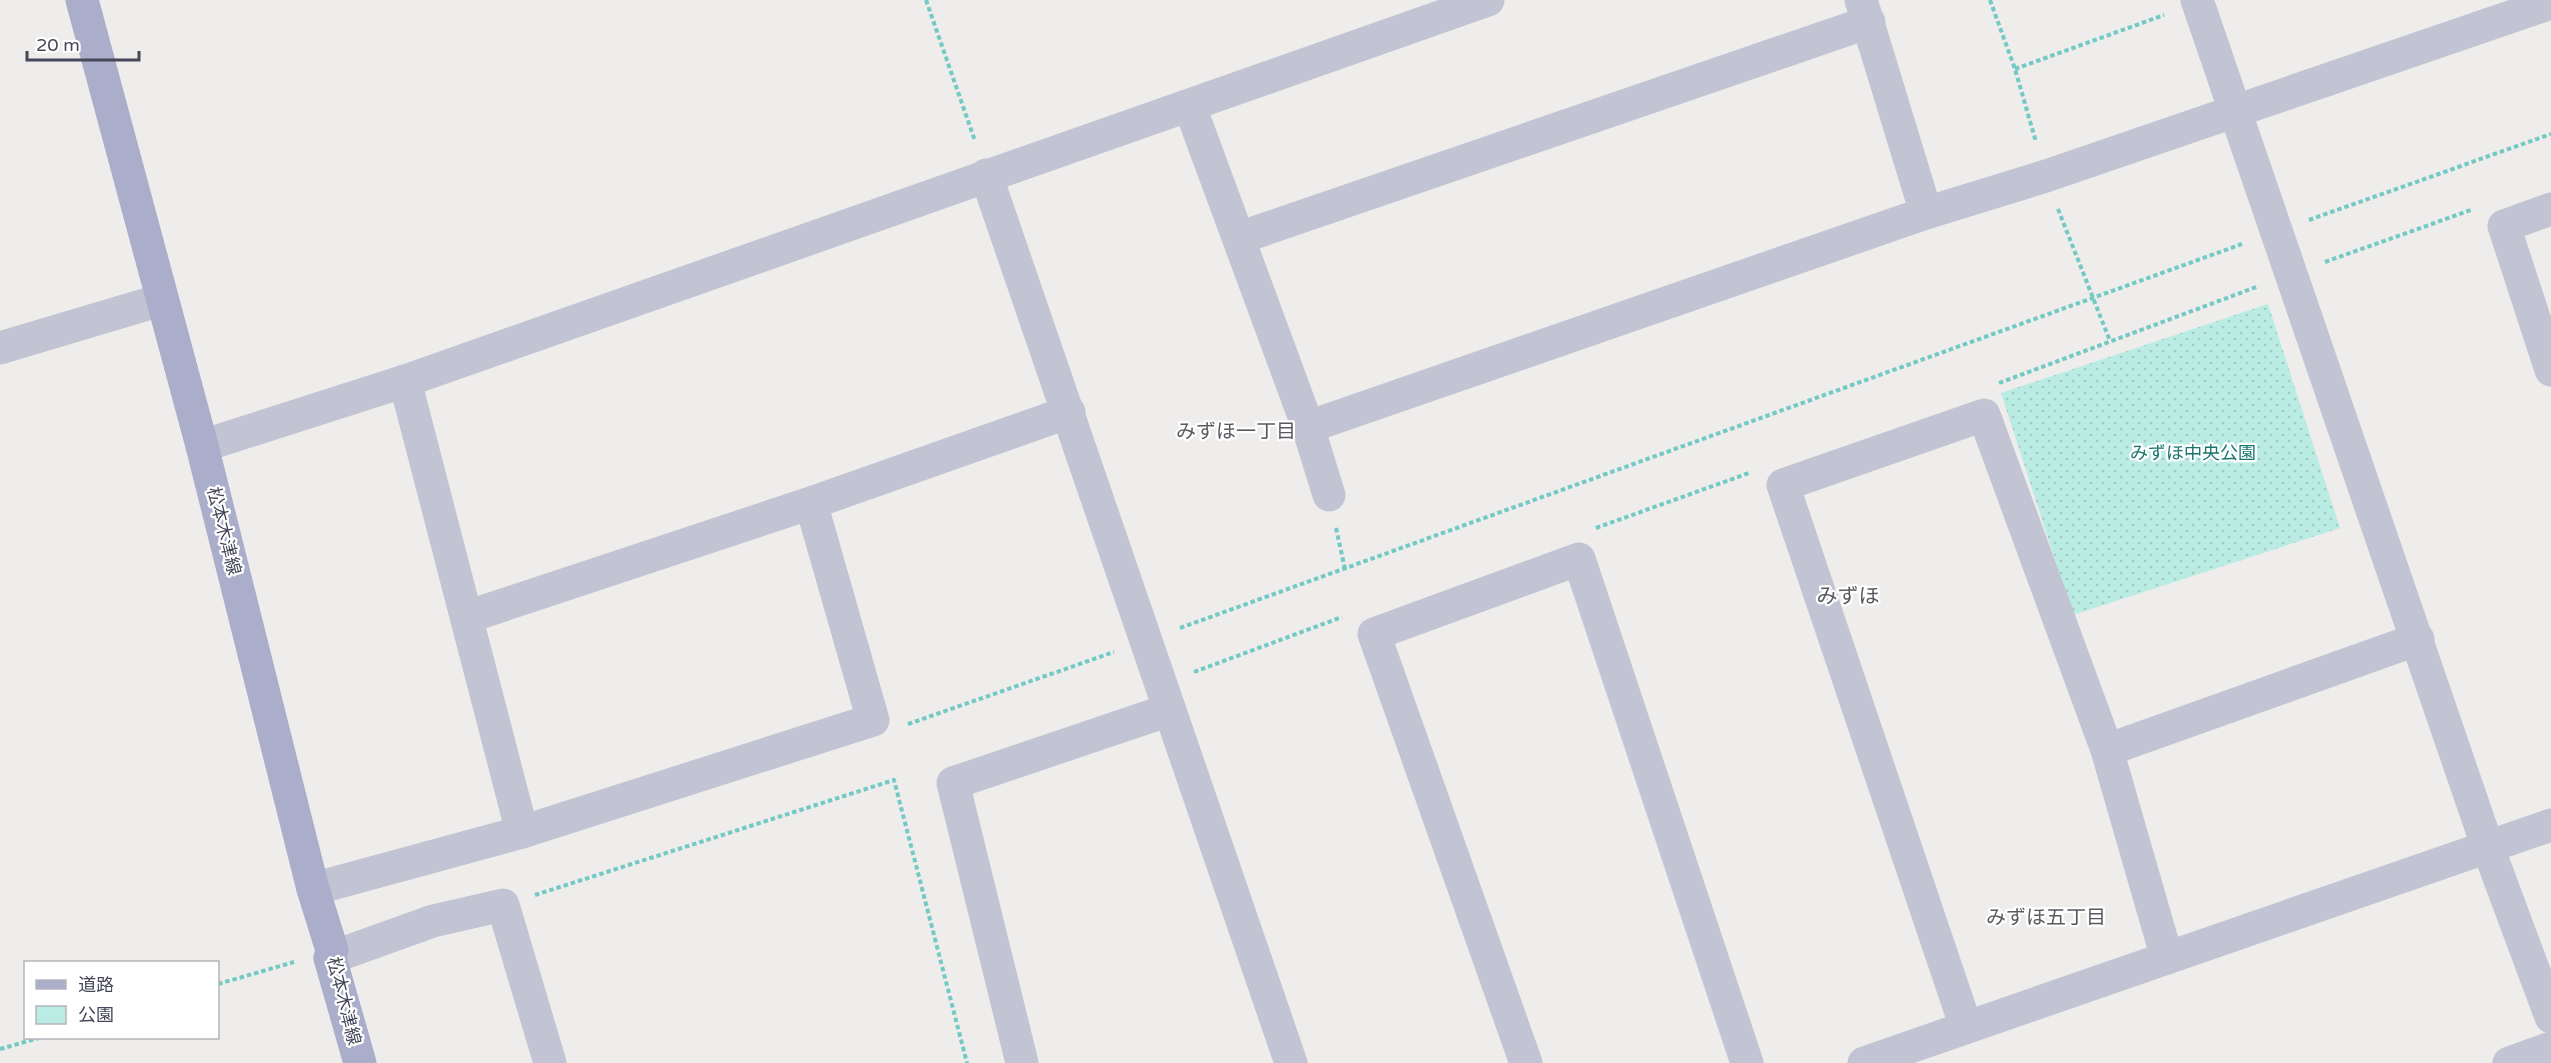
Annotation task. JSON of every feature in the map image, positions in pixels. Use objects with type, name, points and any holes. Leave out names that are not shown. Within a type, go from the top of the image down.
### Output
[{"type":"main road","name":"松本木津線","points":[[82,0],[202,446],[313,889],[360,1063]]},
{"type":"street","points":[[202,446],[405,381],[986,175],[1190,107],[1488,0]]},
{"type":"street","points":[[2197,1],[2487,845],[2551,1017]]},
{"type":"street","points":[[1308,427],[1926,213],[2046,176],[2551,3]]},
{"type":"street","points":[[1239,238],[1865,11],[1926,213]]},
{"type":"street","points":[[1190,107],[1308,427],[1329,495]]},
{"type":"street","points":[[986,175],[1291,1063]]},
{"type":"street","points":[[2551,209],[2504,226],[2551,369]]},
{"type":"street","points":[[0,348],[161,300]]},
{"type":"street","points":[[405,381],[522,832]]},
{"type":"street","points":[[467,617],[811,503],[1069,412]]},
{"type":"street","points":[[1966,1027],[1783,485],[1984,415],[2107,750],[2167,958]]},
{"type":"street","points":[[313,889],[522,832],[873,720],[811,503]]},
{"type":"street","points":[[1526,1063],[1374,634],[1579,559],[1747,1063]]},
{"type":"street","points":[[2107,750],[2418,639]]},
{"type":"street","points":[[1022,1063],[953,783],[1165,697]]},
{"type":"street","points":[[1864,1063],[2487,845],[2551,825]]},
{"type":"street","points":[[331,954],[433,921],[503,905],[549,1063]]},
{"type":"street","points":[[2509,1063],[2551,1048]]},
{"type":"path","points":[[926,0],[986,175]]},
{"type":"path","points":[[1990,0],[2015,69],[2046,176],[2091,298],[2110,342]]},
{"type":"path","points":[[2015,69],[2197,1]]},
{"type":"path","points":[[873,720],[899,727],[1146,641],[2091,298],[2551,134]]},
{"type":"path","points":[[1993,385],[2291,274],[2481,207]]},
{"type":"path","points":[[1592,530],[1759,470]]},
{"type":"path","points":[[1165,697],[1273,641],[1350,614]]},
{"type":"path","points":[[503,905],[894,780],[967,1063]]},
{"type":"path","points":[[219,984],[331,954]]},
{"type":"path","points":[[0,1049],[35,1039]]},
{"type":"green space","name":"みずほ中央公園","points":[[2268,304],[2340,528],[2073,615],[2001,393]]},
{"type":"district","name":"みずほ一丁目","points":[[1236,431]]},
{"type":"district","name":"みずほ","points":[[1848,596]]},
{"type":"district","name":"みずほ五丁目","points":[[2046,917]]}]
